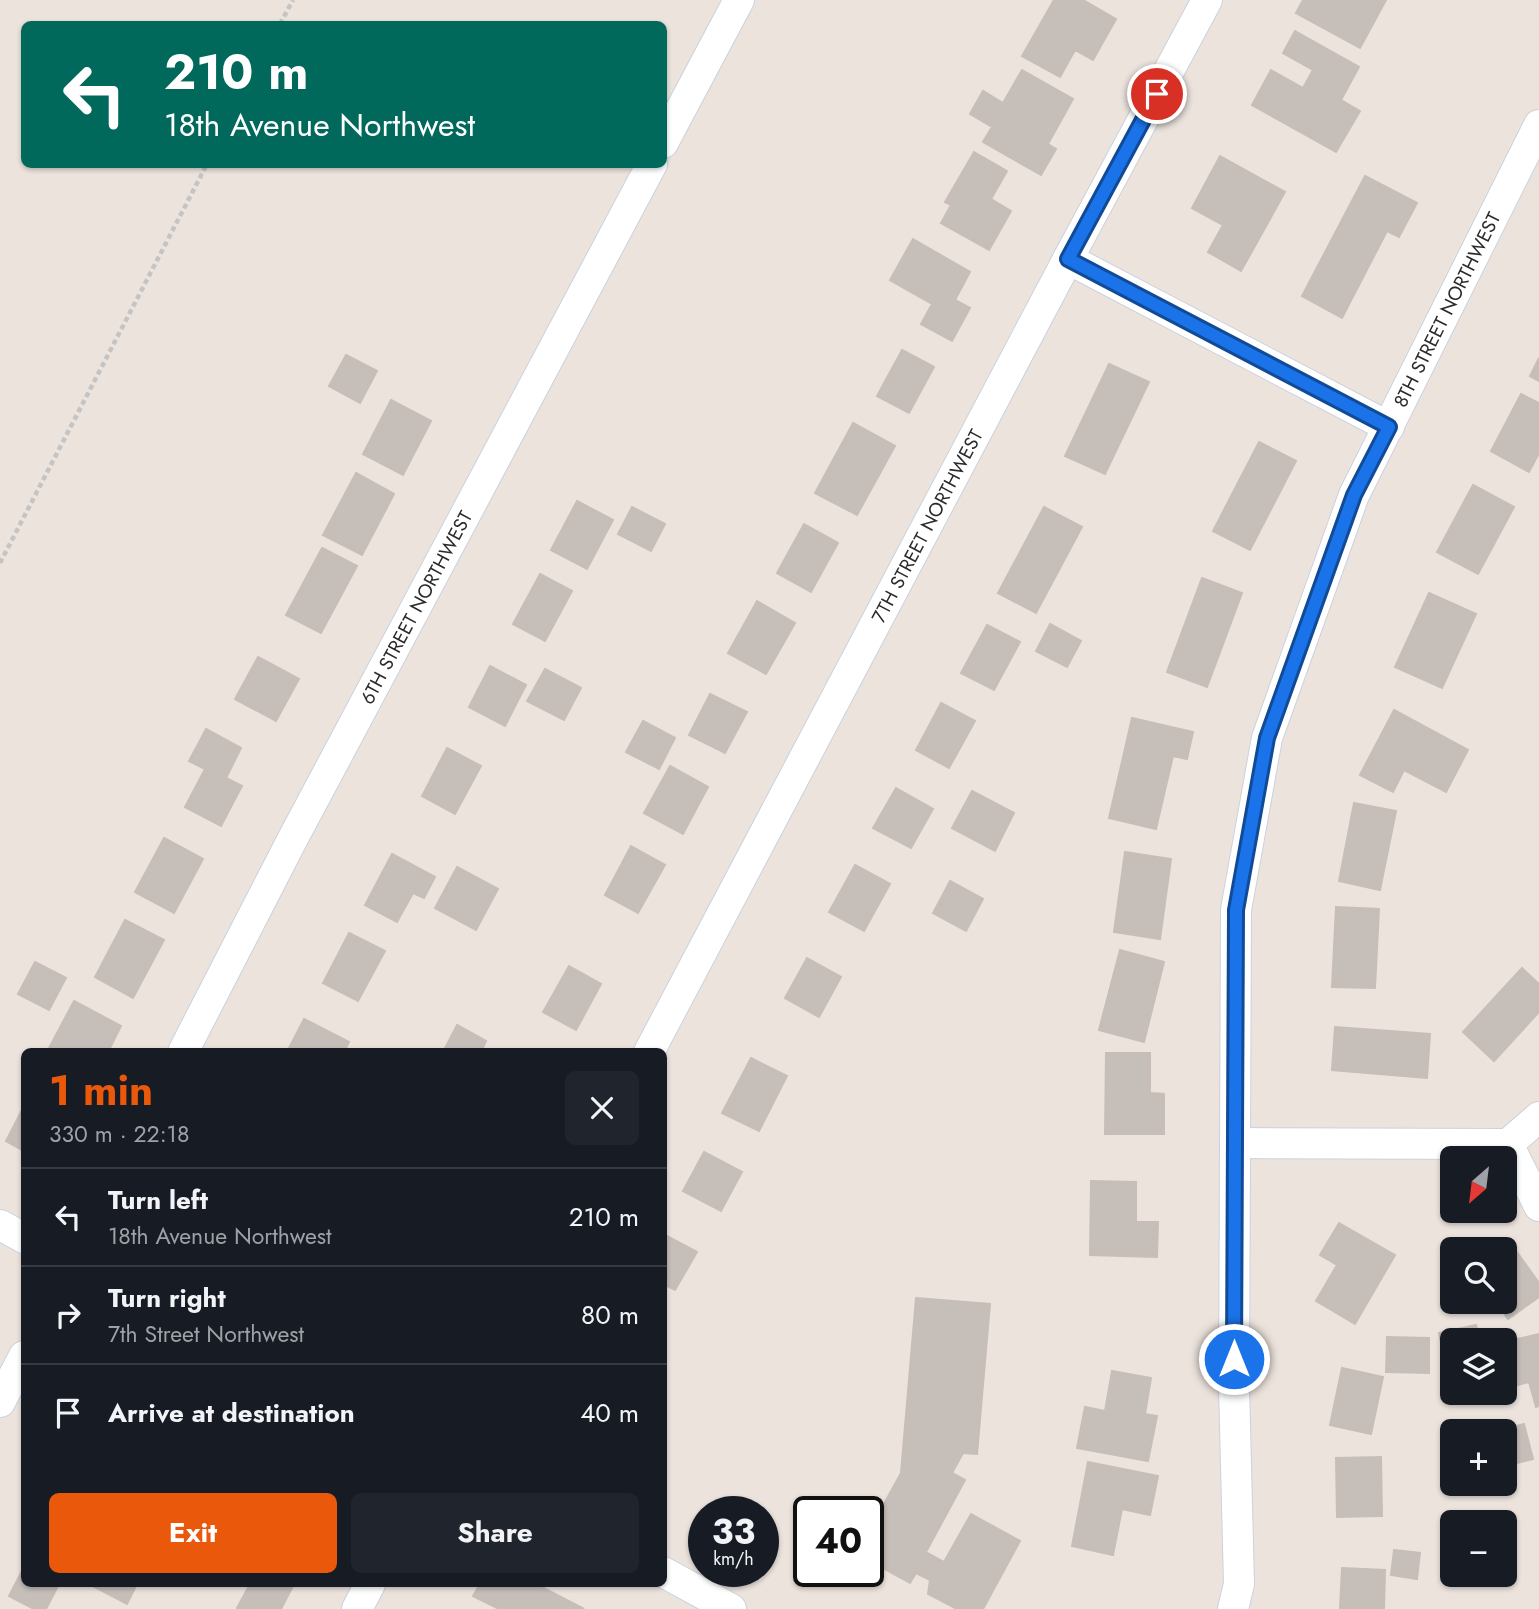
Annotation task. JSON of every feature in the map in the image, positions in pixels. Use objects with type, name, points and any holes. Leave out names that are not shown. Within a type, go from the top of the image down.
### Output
[{"type":"street","points":[[667,135],[739,0]]},
{"type":"street","name":"7TH STREET NORTHWEST","points":[[651,1048],[1207,0]]},
{"type":"street","name":"8TH STREET NORTHWEST","points":[[1233,1609],[1238,1584],[1234,1386],[1236,910],[1267,738],[1354,495],[1539,125]]},
{"type":"street","name":"6TH STREET NORTHWEST","points":[[185,1048],[291,842],[650,168]]},
{"type":"street","points":[[1068,259],[1389,427]]},
{"type":"street","points":[[1235,1143],[1508,1144],[1539,1117]]},
{"type":"street","points":[[1508,1144],[1539,1206]]},
{"type":"street","points":[[0,1225],[21,1236]]},
{"type":"street","points":[[0,1402],[21,1362]]},
{"type":"street","points":[[667,1574],[731,1609]]},
{"type":"street","points":[[357,1609],[368,1587]]},
{"type":"path","points":[[282,21],[293,0]]},
{"type":"path","points":[[0,564],[205,168]]},
{"type":"building","points":[[1054,0],[1083,0],[1116,19],[1093,60],[1075,50],[1060,77],[1022,56]]},
{"type":"building","points":[[1303,0],[1386,0],[1360,48],[1296,13]]},
{"type":"building","points":[[1295,31],[1359,67],[1341,100],[1360,111],[1336,152],[1252,105],[1271,70],[1303,88],[1313,70],[1283,53]]},
{"type":"building","points":[[1022,70],[1073,99],[1048,144],[1056,149],[1041,175],[983,142],[992,127],[970,114],[983,91],[1003,103]]},
{"type":"building","points":[[974,152],[1007,171],[991,199],[1011,211],[989,250],[941,223],[951,205],[945,202]]},
{"type":"building","points":[[1220,156],[1285,192],[1241,271],[1208,252],[1223,225],[1192,208]]},
{"type":"building","points":[[1365,176],[1417,203],[1399,237],[1387,231],[1342,318],[1302,296]]},
{"type":"building","points":[[913,239],[970,272],[955,300],[970,308],[952,341],[921,324],[932,304],[890,280]]},
{"type":"building","points":[[902,350],[934,367],[909,413],[877,396]]},
{"type":"building","points":[[346,355],[377,371],[360,403],[329,386]]},
{"type":"building","points":[[1539,358],[1539,381],[1530,376]]},
{"type":"building","points":[[1109,364],[1149,382],[1105,474],[1065,456]]},
{"type":"building","points":[[1521,394],[1539,403],[1539,453],[1529,472],[1491,451]]},
{"type":"building","points":[[391,400],[431,421],[403,475],[363,454]]},
{"type":"building","points":[[853,423],[895,446],[857,515],[815,493]]},
{"type":"building","points":[[1259,442],[1296,461],[1250,550],[1213,531]]},
{"type":"building","points":[[356,473],[394,494],[362,555],[323,535]]},
{"type":"building","points":[[1473,485],[1514,507],[1478,574],[1437,552]]},
{"type":"building","points":[[577,501],[613,520],[587,569],[551,550]]},
{"type":"building","points":[[632,507],[665,524],[651,551],[618,534]]},
{"type":"building","points":[[1044,507],[1082,527],[1036,613],[998,593]]},
{"type":"building","points":[[804,524],[838,543],[811,592],[777,573]]},
{"type":"building","points":[[322,548],[357,566],[321,633],[286,615]]},
{"type":"building","points":[[540,574],[572,591],[545,641],[513,624]]},
{"type":"building","points":[[1202,578],[1242,593],[1207,687],[1167,672]]},
{"type":"building","points":[[1429,593],[1476,614],[1442,688],[1395,667]]},
{"type":"building","points":[[757,601],[795,623],[766,674],[728,653]]},
{"type":"building","points":[[1050,624],[1081,641],[1067,667],[1036,651]]},
{"type":"building","points":[[987,625],[1020,642],[994,690],[961,673]]},
{"type":"building","points":[[258,657],[299,679],[276,721],[235,699]]},
{"type":"building","points":[[490,666],[526,685],[505,726],[469,707]]},
{"type":"building","points":[[545,669],[581,688],[564,720],[527,701]]},
{"type":"building","points":[[710,694],[747,712],[725,753],[689,735]]},
{"type":"building","points":[[941,703],[975,721],[949,768],[916,750]]},
{"type":"building","points":[[1394,710],[1468,750],[1446,792],[1404,770],[1393,792],[1360,775]]},
{"type":"building","points":[[1132,718],[1193,732],[1187,759],[1173,756],[1156,829],[1109,818]]},
{"type":"building","points":[[643,721],[675,738],[659,769],[626,752]]},
{"type":"building","points":[[206,729],[241,748],[226,778],[242,786],[221,826],[185,807],[205,769],[189,761]]},
{"type":"building","points":[[447,748],[481,766],[455,814],[422,796]]},
{"type":"building","points":[[670,766],[708,787],[683,834],[644,813]]},
{"type":"building","points":[[896,788],[933,809],[911,848],[873,828]]},
{"type":"building","points":[[972,791],[1014,813],[995,851],[952,828]]},
{"type":"building","points":[[1354,803],[1396,811],[1380,890],[1339,881]]},
{"type":"building","points":[[164,838],[203,859],[174,913],[135,892]]},
{"type":"building","points":[[631,846],[665,865],[638,913],[605,895]]},
{"type":"building","points":[[1125,852],[1171,859],[1160,939],[1114,932]]},
{"type":"building","points":[[392,854],[435,877],[424,898],[413,893],[397,922],[365,905]]},
{"type":"building","points":[[855,865],[890,884],[864,931],[829,912]]},
{"type":"building","points":[[457,867],[498,889],[476,930],[435,908]]},
{"type":"building","points":[[950,881],[983,899],[966,931],[933,913]]},
{"type":"building","points":[[1336,907],[1379,909],[1375,988],[1332,987]]},
{"type":"building","points":[[125,920],[164,940],[133,998],[95,977]]},
{"type":"building","points":[[349,933],[385,951],[358,1001],[323,983]]},
{"type":"building","points":[[1120,950],[1164,962],[1144,1042],[1099,1030]]},
{"type":"building","points":[[807,958],[841,977],[819,1017],[785,998]]},
{"type":"building","points":[[35,962],[66,978],[49,1010],[18,994]]},
{"type":"building","points":[[569,966],[601,984],[576,1030],[543,1012]]},
{"type":"building","points":[[1522,968],[1539,984],[1539,1012],[1494,1061],[1463,1032]]},
{"type":"building","points":[[74,1001],[121,1026],[110,1048],[49,1048]]},
{"type":"building","points":[[304,1019],[349,1042],[346,1048],[289,1048]]},
{"type":"building","points":[[457,1025],[486,1041],[483,1048],[445,1048]]},
{"type":"building","points":[[1335,1027],[1430,1034],[1427,1078],[1332,1070]]},
{"type":"building","points":[[1106,1053],[1150,1053],[1150,1093],[1164,1094],[1164,1134],[1105,1134]]},
{"type":"building","points":[[751,1058],[787,1076],[759,1131],[722,1113]]},
{"type":"building","points":[[21,1112],[21,1149],[6,1141]]},
{"type":"building","points":[[704,1152],[742,1172],[721,1211],[683,1191]]},
{"type":"building","points":[[1091,1181],[1136,1182],[1136,1222],[1158,1222],[1157,1257],[1090,1255]]},
{"type":"building","points":[[1339,1223],[1395,1255],[1355,1324],[1316,1301],[1337,1265],[1320,1255]]},
{"type":"building","points":[[667,1236],[697,1252],[675,1290],[667,1286]]},
{"type":"building","points":[[1517,1252],[1539,1283],[1539,1297],[1517,1313]]},
{"type":"building","points":[[916,1298],[990,1304],[977,1454],[963,1453],[952,1473],[965,1480],[926,1552],[944,1562],[971,1514],[1020,1541],[983,1609],[957,1609],[928,1594],[930,1580],[916,1573],[910,1583],[884,1569],[884,1504],[901,1473]]},
{"type":"building","points":[[1539,1334],[1539,1406],[1536,1407],[1529,1382],[1517,1385],[1517,1339]]},
{"type":"building","points":[[1387,1337],[1429,1338],[1429,1373],[1386,1372]]},
{"type":"building","points":[[1342,1368],[1383,1377],[1371,1434],[1330,1425]]},
{"type":"building","points":[[1112,1371],[1151,1378],[1145,1414],[1157,1416],[1148,1461],[1077,1448],[1085,1407],[1105,1411]]},
{"type":"building","points":[[1524,1424],[1533,1459],[1517,1463],[1517,1426]]},
{"type":"building","points":[[1381,1457],[1382,1516],[1337,1517],[1336,1458]]},
{"type":"building","points":[[1088,1462],[1158,1476],[1150,1515],[1122,1509],[1113,1555],[1072,1546]]},
{"type":"building","points":[[1394,1550],[1420,1553],[1417,1579],[1391,1575]]},
{"type":"building","points":[[1342,1568],[1385,1570],[1384,1609],[1340,1609]]},
{"type":"building","points":[[21,1573],[21,1587],[57,1587],[46,1609],[34,1609],[9,1596]]},
{"type":"building","points":[[95,1587],[136,1587],[127,1604]]},
{"type":"building","points":[[248,1587],[292,1587],[281,1609],[237,1608]]},
{"type":"building","points":[[478,1587],[542,1587],[584,1609],[499,1609],[473,1596]]},
{"type":"route","points":[[1157,94],[1068,259],[1389,427],[1354,495],[1267,738],[1236,910],[1234,1359]]}]
